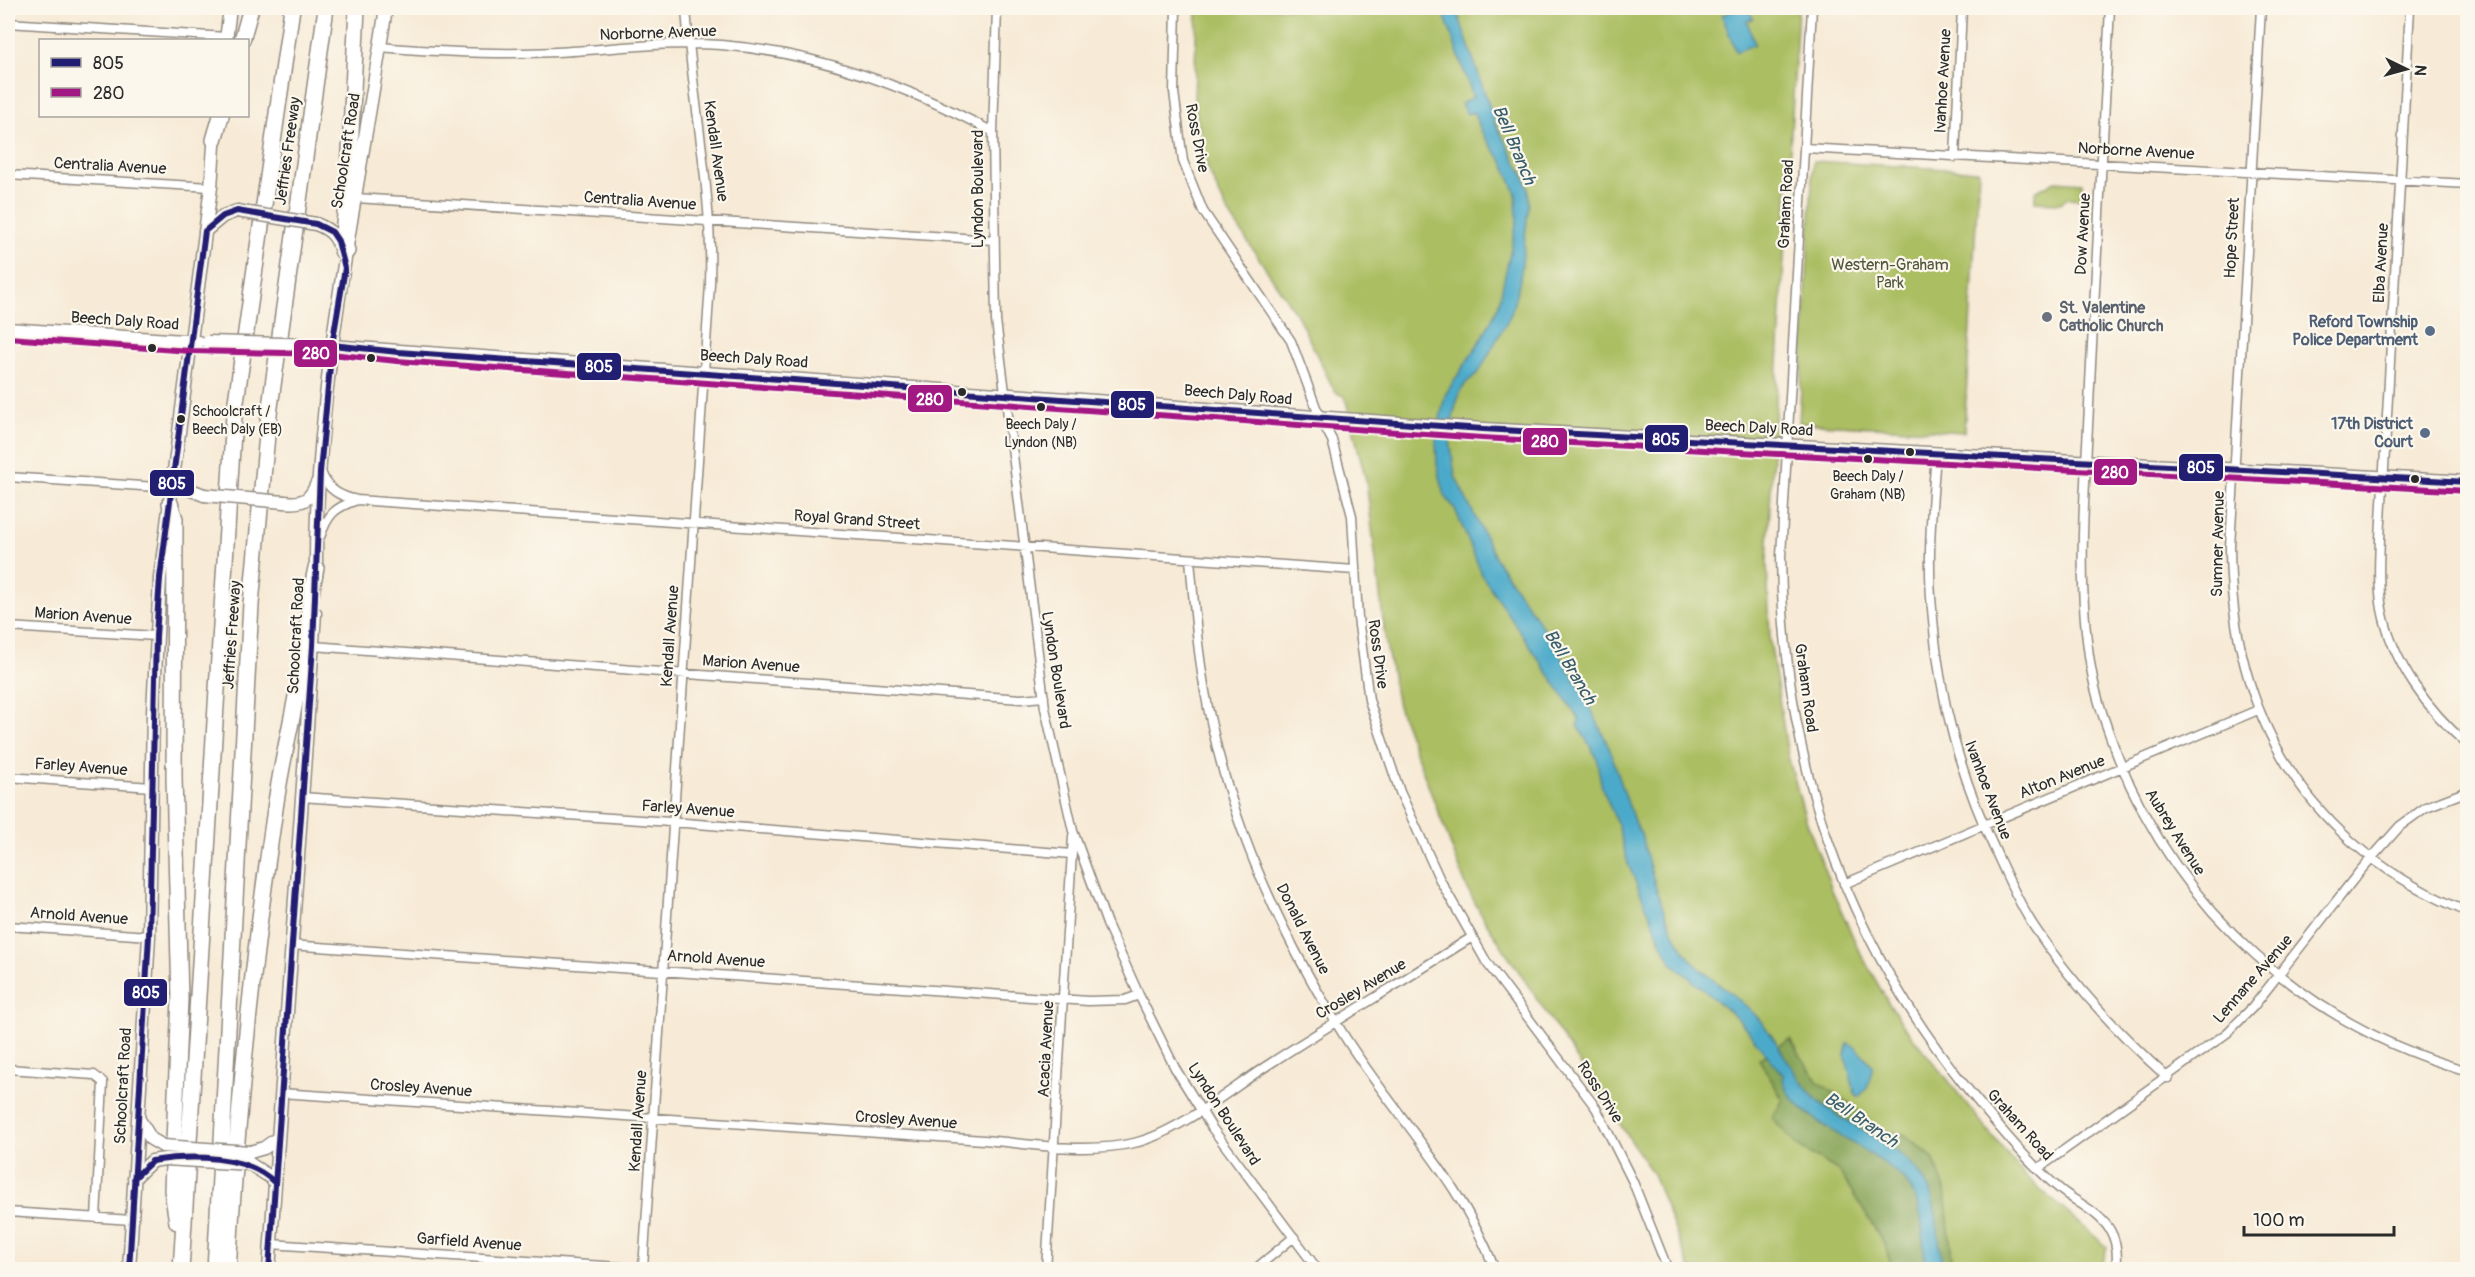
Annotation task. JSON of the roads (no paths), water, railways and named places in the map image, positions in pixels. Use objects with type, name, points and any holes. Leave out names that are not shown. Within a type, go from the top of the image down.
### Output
[{"type":"highway","points":[[242,39],[251,8]]},
{"type":"highway","name":"Jeffries Freeway","points":[[181,1269],[234,416],[292,8]]},
{"type":"highway","name":"Jeffries Freeway","points":[[215,1269],[251,604],[269,414],[326,8]]},
{"type":"highway","points":[[348,251],[343,235],[349,172],[357,8]]},
{"type":"highway","points":[[214,141],[221,117]]},
{"type":"highway","points":[[171,490],[175,519],[174,778],[180,953],[172,1190],[182,1254]]},
{"type":"highway","points":[[228,1269],[235,1139],[245,1040],[275,809],[304,656],[309,598],[316,568]]},
{"type":"main road","points":[[226,39],[230,8]]},
{"type":"main road","name":"Schoolcraft Road","points":[[269,1269],[290,945],[314,645],[321,472],[332,345],[386,8]]},
{"type":"main road","name":"Schoolcraft Road","points":[[129,1269],[148,936],[156,636],[171,490],[211,187],[216,117]]},
{"type":"main road","points":[[205,231],[223,216],[237,211],[316,224],[332,232],[338,241],[345,268]]},
{"type":"main road","name":"Beech Daly Road","points":[[8,329],[191,342],[332,345],[399,352],[703,372],[1415,425],[2468,482]]},
{"type":"main road","points":[[171,490],[186,488],[204,495],[285,502],[306,501],[311,497],[321,472]]},
{"type":"main road","points":[[138,1118],[151,1139],[164,1146],[250,1158],[270,1177],[274,1184]]},
{"type":"main road","points":[[134,1178],[152,1161],[250,1158],[278,1138]]},
{"type":"street","name":"Kendall Avenue","points":[[643,1268],[710,284],[710,221],[688,44],[686,8]]},
{"type":"street","name":"Lyndon Boulevard","points":[[997,8],[993,132],[996,321],[1023,547],[1044,697],[1073,831],[1107,924],[1139,995],[1200,1109],[1259,1193],[1318,1269]]},
{"type":"street","name":"Ross Drive","points":[[1176,8],[1174,110],[1178,141],[1189,180],[1211,224],[1292,341],[1320,418],[1332,440],[1352,516],[1365,675],[1379,733],[1419,837],[1472,937],[1503,988],[1562,1060],[1596,1108],[1633,1182],[1668,1269]]},
{"type":"street","name":"Graham Road","points":[[1812,8],[1781,566],[1788,682],[1808,779],[1844,884],[1882,963],[1948,1065],[2060,1190],[2105,1223],[2116,1248],[2116,1269]]},
{"type":"street","name":"Ivanhoe Avenue","points":[[1955,157],[1962,8]]},
{"type":"street","name":"Dow Avenue","points":[[2086,463],[2110,8]]},
{"type":"street","name":"Hope Street","points":[[2235,471],[2261,8]]},
{"type":"street","name":"Elba Avenue","points":[[2410,8],[2380,539],[2382,610],[2389,631],[2417,690],[2443,722],[2468,745]]},
{"type":"street","points":[[8,23],[226,39]]},
{"type":"street","name":"Norborne Avenue","points":[[380,47],[510,54],[688,44],[768,50],[844,67],[922,95],[993,132]]},
{"type":"street","name":"Norborne Avenue","points":[[1804,148],[2468,184]]},
{"type":"street","name":"Centralia Avenue","points":[[8,175],[211,187]]},
{"type":"street","name":"Centralia Avenue","points":[[356,198],[993,240]]},
{"type":"street","name":"Ivanhoe Avenue","points":[[1936,454],[1931,582],[1939,675],[1953,742],[1983,826],[2021,906],[2045,942],[2110,1024],[2168,1078]]},
{"type":"street","name":"Aubrey Avenue","points":[[2086,463],[2083,576],[2087,641],[2099,703],[2122,768],[2150,825],[2187,882],[2236,938],[2311,1000],[2377,1038],[2420,1056],[2468,1071]]},
{"type":"street","name":"Sumner Avenue","points":[[2235,471],[2230,547],[2232,610],[2243,666],[2258,710],[2278,750],[2305,791],[2337,828],[2372,859],[2386,870],[2468,912]]},
{"type":"street","name":"Royal Grand Street","points":[[321,472],[326,484],[335,492],[357,500],[1355,570]]},
{"type":"street","points":[[8,477],[171,490]]},
{"type":"street","points":[[318,543],[324,524],[336,508],[357,500]]},
{"type":"street","name":"Donald Avenue","points":[[1190,559],[1200,662],[1211,724],[1227,785],[1269,898],[1301,963],[1336,1022],[1382,1090],[1451,1183],[1475,1224],[1495,1269]]},
{"type":"street","name":"Marion Avenue","points":[[8,627],[156,636]]},
{"type":"street","name":"Marion Avenue","points":[[314,645],[1021,699],[1044,697]]},
{"type":"street","name":"Alton Avenue","points":[[1844,884],[2258,710]]},
{"type":"street","name":"Farley Avenue","points":[[8,777],[152,787]]},
{"type":"street","name":"Lennane Avenue","points":[[2039,1168],[2228,1034],[2279,975],[2391,835],[2412,816],[2440,799],[2468,791]]},
{"type":"street","name":"Farley Avenue","points":[[301,797],[1072,854]]},
{"type":"street","name":"Acacia Avenue","points":[[1046,1269],[1073,831]]},
{"type":"street","name":"Arnold Avenue","points":[[8,926],[148,936]]},
{"type":"street","name":"Crosley Avenue","points":[[280,1093],[984,1140],[1055,1147],[1098,1148],[1136,1142],[1172,1127],[1472,937]]},
{"type":"street","name":"Arnold Avenue","points":[[290,945],[1063,999],[1125,1000],[1139,995]]},
{"type":"street","points":[[8,1069],[90,1075],[103,1082],[96,1218]]},
{"type":"street","points":[[8,1212],[132,1220]]},
{"type":"street","points":[[1254,1269],[1294,1237]]},
{"type":"street","name":"Garfield Avenue","points":[[270,1244],[665,1269]]},
{"type":"water","name":"Bell Branch","points":[[1442,8],[1456,8],[1495,123],[1528,187],[1529,203],[1520,280],[1511,314],[1479,372],[1466,383],[1460,392],[1454,412],[1450,440],[1455,476],[1497,561],[1546,632],[1585,696],[1609,747],[1635,824],[1641,834],[1669,922],[1686,953],[1697,966],[1759,1019],[1799,1079],[1814,1097],[1890,1147],[1917,1170],[1927,1185],[1934,1204],[1942,1269],[1925,1269],[1918,1204],[1908,1184],[1896,1172],[1815,1119],[1798,1105],[1786,1090],[1783,1075],[1740,1021],[1672,963],[1628,864],[1618,825],[1602,788],[1596,756],[1578,726],[1579,719],[1483,577],[1455,509],[1445,496],[1437,465],[1436,439],[1445,395],[1482,338],[1498,307],[1517,221],[1516,194],[1503,162],[1484,136],[1473,112],[1467,114],[1461,104],[1473,97]]},
{"type":"water","points":[[1749,8],[1753,19],[1747,21],[1755,44],[1736,52],[1722,15]]},
{"type":"water","points":[[1848,1043],[1856,1047],[1873,1066],[1867,1088],[1859,1097],[1855,1093],[1845,1055]]},
{"type":"place","name":"St. Valentine Catholic Church","points":[[2047,317]]},
{"type":"place","name":"Reford Township Police Department","points":[[2430,331]]},
{"type":"place","name":"Beech Daly / Lyndon (NB)","points":[[1041,407]]},
{"type":"place","name":"Schoolcraft / Beech Daly (EB)","points":[[181,419]]},
{"type":"place","name":"17th District Court","points":[[2425,433]]},
{"type":"place","name":"Beech Daly / Graham (NB)","points":[[1868,459]]},
{"type":"park label","name":"Western-Graham Park","points":[[1890,274]]}]
